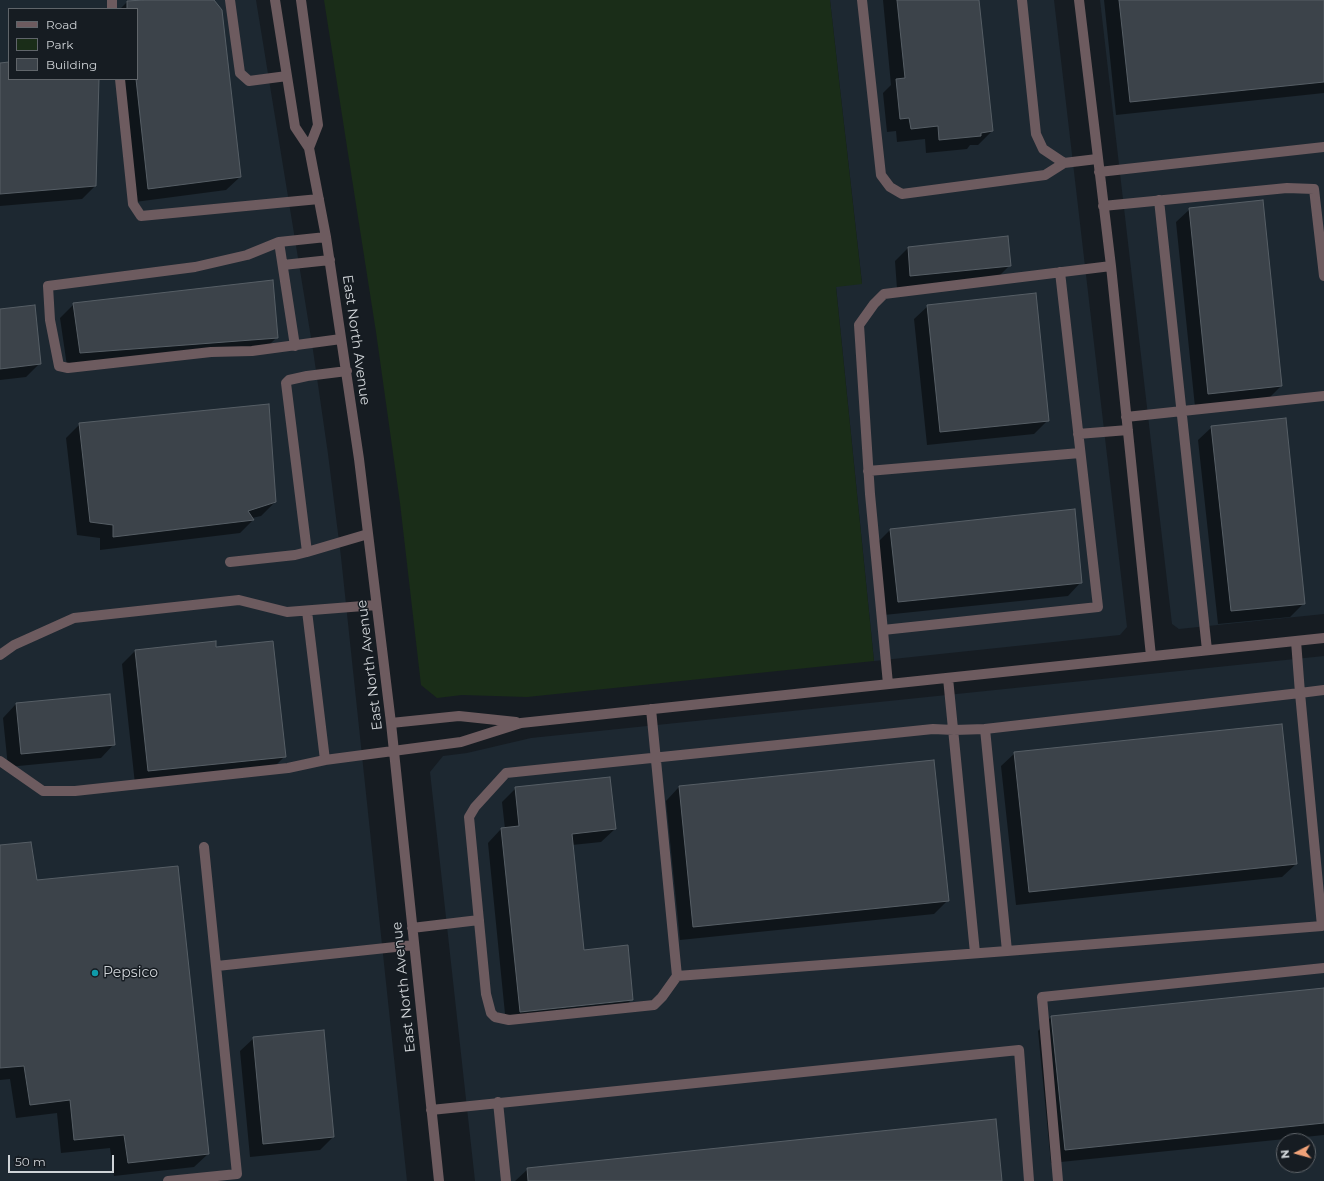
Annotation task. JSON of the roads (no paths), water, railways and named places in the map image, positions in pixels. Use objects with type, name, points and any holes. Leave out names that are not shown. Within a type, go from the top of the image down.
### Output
[{"type":"street","points":[[230,0],[240,73],[249,81],[287,76]]},
{"type":"street","name":"East North Avenue","points":[[276,0],[295,127],[309,148],[330,260],[342,339],[391,723],[439,1181]]},
{"type":"street","points":[[301,0],[318,125],[309,148]]},
{"type":"street","points":[[862,0],[881,175],[890,187],[902,194],[1045,175],[1064,163],[1097,159]]},
{"type":"street","points":[[1022,0],[1036,134],[1043,149],[1064,163]]},
{"type":"street","points":[[1079,0],[1110,266],[1151,656]]},
{"type":"street","points":[[120,80],[133,204],[141,216],[319,199]]},
{"type":"street","points":[[1099,172],[1324,147]]},
{"type":"street","points":[[1103,206],[1287,188],[1314,189],[1319,196],[1324,276]]},
{"type":"street","points":[[1160,200],[1207,650]]},
{"type":"street","points":[[326,237],[279,242],[247,256],[195,267],[48,286],[50,320],[59,366],[68,368],[211,352],[252,351],[342,339]]},
{"type":"street","points":[[279,242],[295,346]]},
{"type":"street","points":[[283,265],[330,260]]},
{"type":"street","points":[[888,684],[868,471],[859,325],[874,304],[884,294],[1110,266]]},
{"type":"street","points":[[883,630],[1098,607],[1060,272]]},
{"type":"street","points":[[307,552],[286,383],[289,380],[307,376],[346,371]]},
{"type":"street","points":[[1126,417],[1324,396]]},
{"type":"street","points":[[1078,434],[1128,430]]},
{"type":"street","points":[[868,471],[1080,453]]},
{"type":"street","points":[[230,562],[295,555],[368,534]]},
{"type":"street","points":[[0,655],[14,645],[74,618],[239,600],[287,612],[376,605]]},
{"type":"street","points":[[307,611],[325,760]]},
{"type":"street","points":[[0,761],[43,791],[75,791],[288,768],[325,760],[461,742],[521,723],[1324,638]]},
{"type":"street","points":[[677,976],[1323,926],[1296,641]]},
{"type":"street","points":[[948,678],[975,953]]},
{"type":"street","points":[[651,709],[656,757],[677,976],[662,998],[654,1005],[519,1020],[500,1019],[495,1017],[491,1013],[486,994],[469,817],[475,807],[506,773],[656,757],[933,729],[985,729],[1324,690]]},
{"type":"street","points":[[391,723],[459,716],[521,723]]},
{"type":"street","points":[[985,729],[1007,950]]},
{"type":"street","points":[[168,1181],[237,1174],[204,847]]},
{"type":"street","points":[[412,928],[479,920]]},
{"type":"street","points":[[217,966],[414,945]]},
{"type":"street","points":[[1058,1181],[1042,997],[1324,968]]},
{"type":"street","points":[[431,1110],[1019,1050],[1029,1181]]},
{"type":"street","points":[[498,1102],[506,1181]]},
{"type":"place","name":"Pepsico","points":[[95,973]]}]
